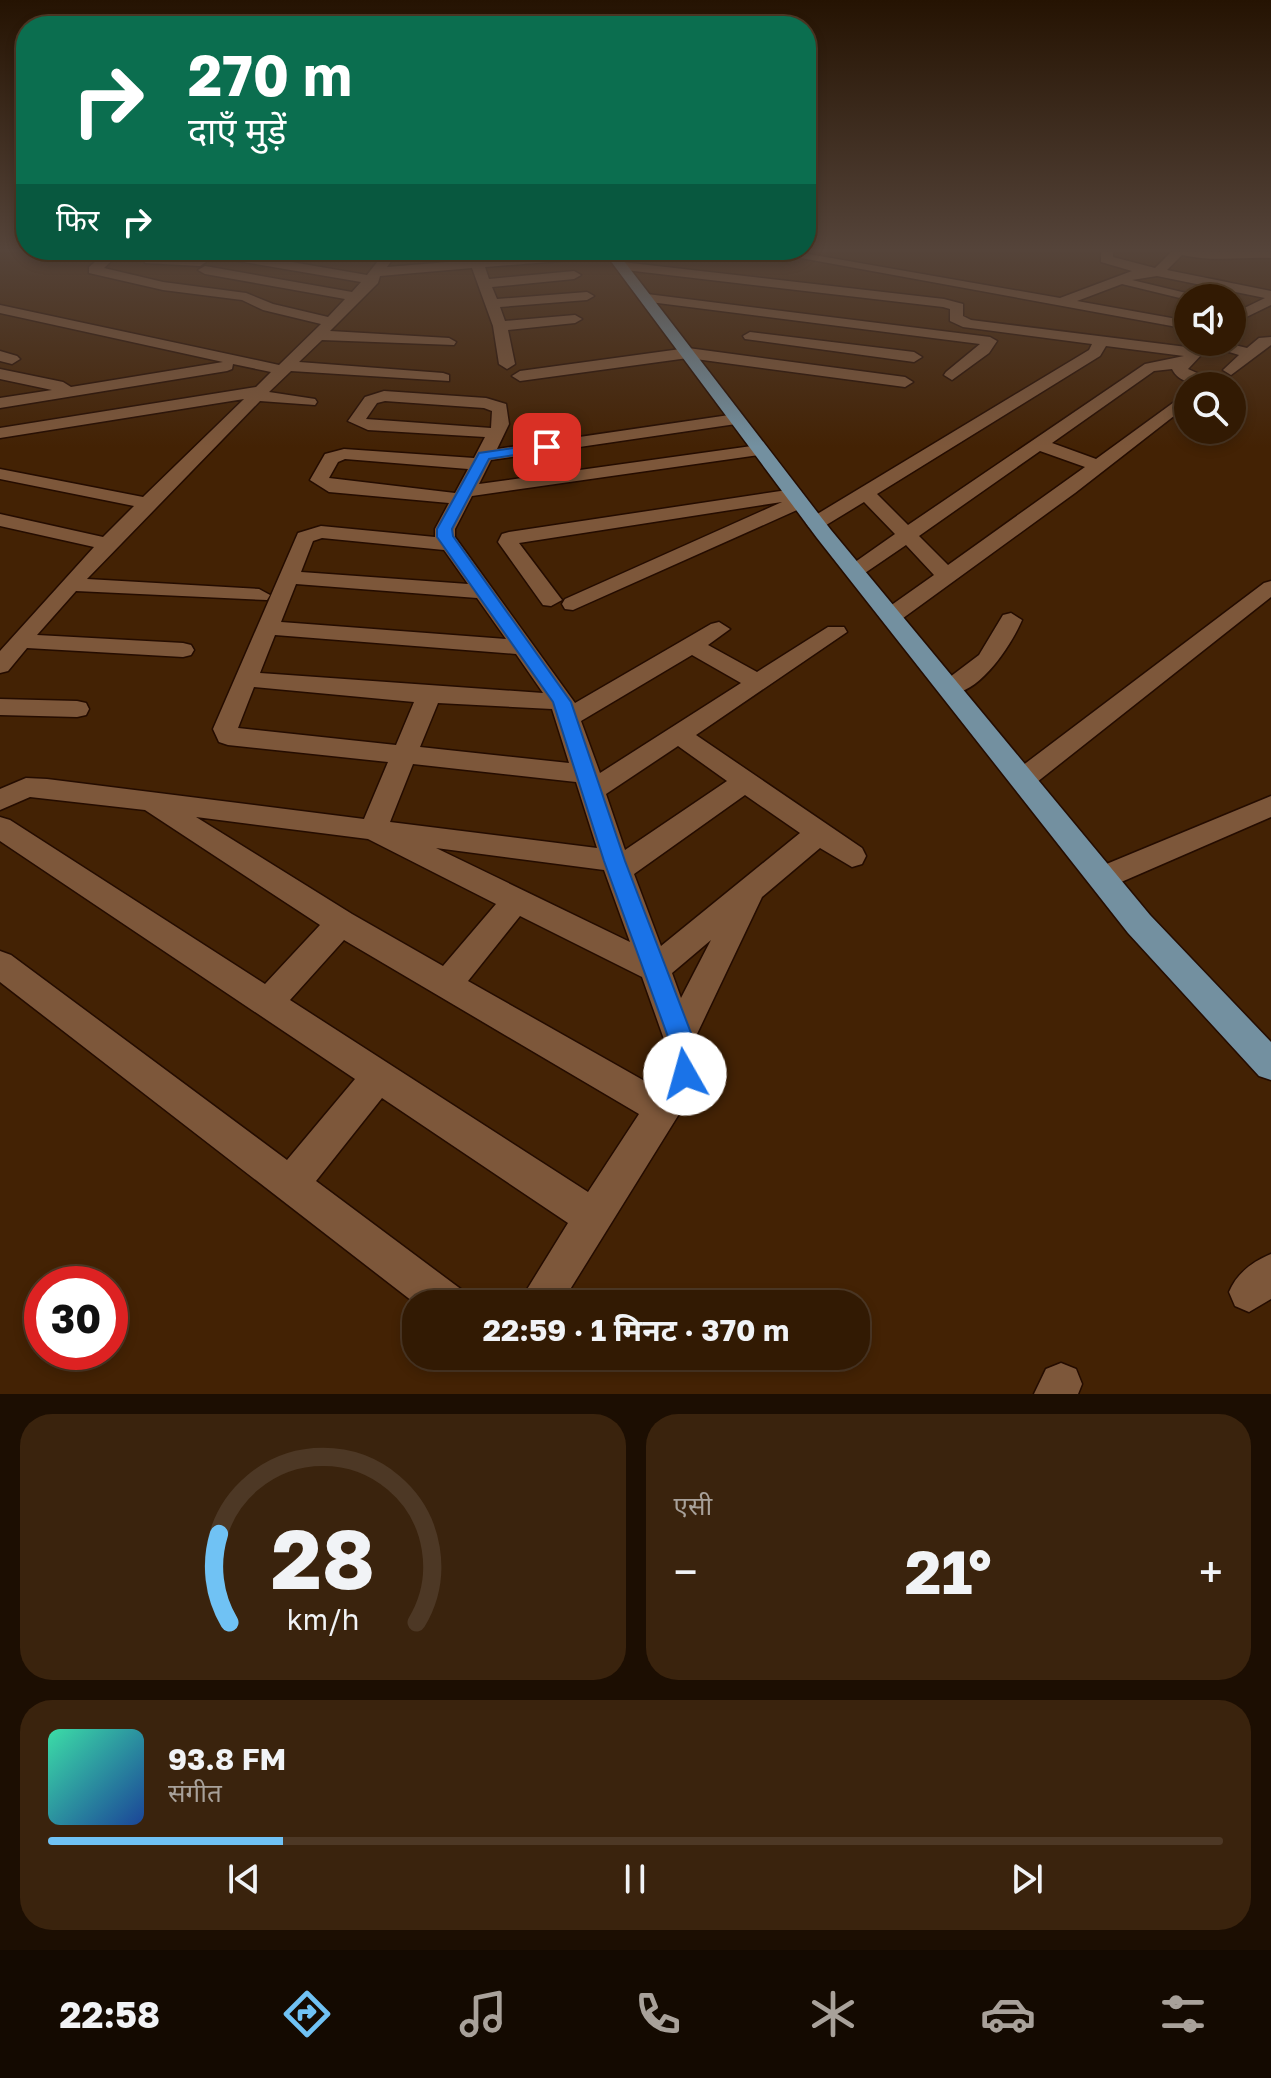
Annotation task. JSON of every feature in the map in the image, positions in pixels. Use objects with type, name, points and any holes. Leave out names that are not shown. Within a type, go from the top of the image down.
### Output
[{"type":"main road","points":[[661,317],[816,523],[1149,936],[1265,1053]]},
{"type":"street","points":[[35,317],[241,364],[443,378]]},
{"type":"street","points":[[296,317],[326,328],[449,342]]},
{"type":"street","points":[[0,666],[70,584],[146,503],[337,317]]},
{"type":"street","points":[[497,317],[507,364]]},
{"type":"street","points":[[806,317],[990,341],[984,350],[952,375]]},
{"type":"street","points":[[873,325],[877,317]]},
{"type":"street","points":[[956,317],[968,324],[1101,335],[1174,346]]},
{"type":"street","points":[[1092,317],[1101,335]]},
{"type":"street","points":[[816,523],[1095,353],[1101,335],[1120,317]]},
{"type":"street","points":[[1146,317],[1174,322]]},
{"type":"street","points":[[500,326],[575,319]]},
{"type":"street","points":[[750,336],[914,357]]},
{"type":"street","points":[[770,364],[782,340]]},
{"type":"street","points":[[1231,370],[1264,341],[1271,341]]},
{"type":"street","points":[[847,375],[858,350]]},
{"type":"street","points":[[520,376],[688,353],[905,382]]},
{"type":"street","points":[[1246,353],[1250,353]]},
{"type":"street","points":[[855,571],[1150,367],[1182,356]]},
{"type":"street","points":[[1181,372],[1180,368],[1193,356]]},
{"type":"street","points":[[0,403],[241,364]]},
{"type":"street","points":[[340,390],[356,372]]},
{"type":"street","points":[[0,374],[77,390]]},
{"type":"street","points":[[0,433],[259,394],[309,402]]},
{"type":"street","points":[[486,451],[356,421],[371,400],[384,396],[486,403],[500,408],[503,415],[486,451],[445,529],[449,544],[565,710],[616,865],[688,1059],[685,1074],[547,1290]]},
{"type":"street","points":[[891,616],[1174,408]]},
{"type":"street","points":[[736,419],[486,451],[336,454],[319,480],[329,486],[463,495],[759,450]]},
{"type":"street","points":[[1038,444],[1098,466]]},
{"type":"street","points":[[2,474],[146,503]]},
{"type":"street","points":[[866,493],[947,576]]},
{"type":"street","points":[[551,600],[508,542],[509,538],[797,498]]},
{"type":"street","points":[[573,604],[797,498]]},
{"type":"street","points":[[0,520],[108,544]]},
{"type":"street","points":[[449,544],[312,532],[305,537],[225,729],[228,736],[404,755],[591,782],[678,734],[836,632]]},
{"type":"street","points":[[288,577],[483,592]]},
{"type":"street","points":[[70,584],[259,595]]},
{"type":"street","points":[[1023,779],[1271,587]]},
{"type":"street","points":[[950,688],[990,660],[1002,643],[1011,620]]},
{"type":"street","points":[[267,628],[523,647]]},
{"type":"street","points":[[246,679],[565,710],[719,629]]},
{"type":"street","points":[[20,641],[183,650]]},
{"type":"street","points":[[692,645],[758,683]]},
{"type":"street","points":[[373,830],[429,695]]},
{"type":"street","points":[[0,707],[77,709]]},
{"type":"street","points":[[678,734],[852,856]]},
{"type":"street","points":[[0,800],[26,787],[373,830],[616,865],[746,781]]},
{"type":"street","points":[[149,801],[341,923],[662,1109]]},
{"type":"street","points":[[1102,878],[1271,806]]},
{"type":"street","points":[[0,827],[593,1217]]},
{"type":"street","points":[[373,830],[655,969]]},
{"type":"street","points":[[655,969],[819,833]]},
{"type":"street","points":[[680,1034],[752,889]]},
{"type":"street","points":[[447,984],[516,900]]},
{"type":"street","points":[[267,1003],[341,923]]},
{"type":"street","points":[[0,964],[430,1290]]},
{"type":"street","points":[[290,1184],[379,1076]]},
{"type":"route","points":[[547,447],[484,456],[445,529],[445,537],[562,702],[615,861],[685,1048],[688,1059],[685,1074]]}]
